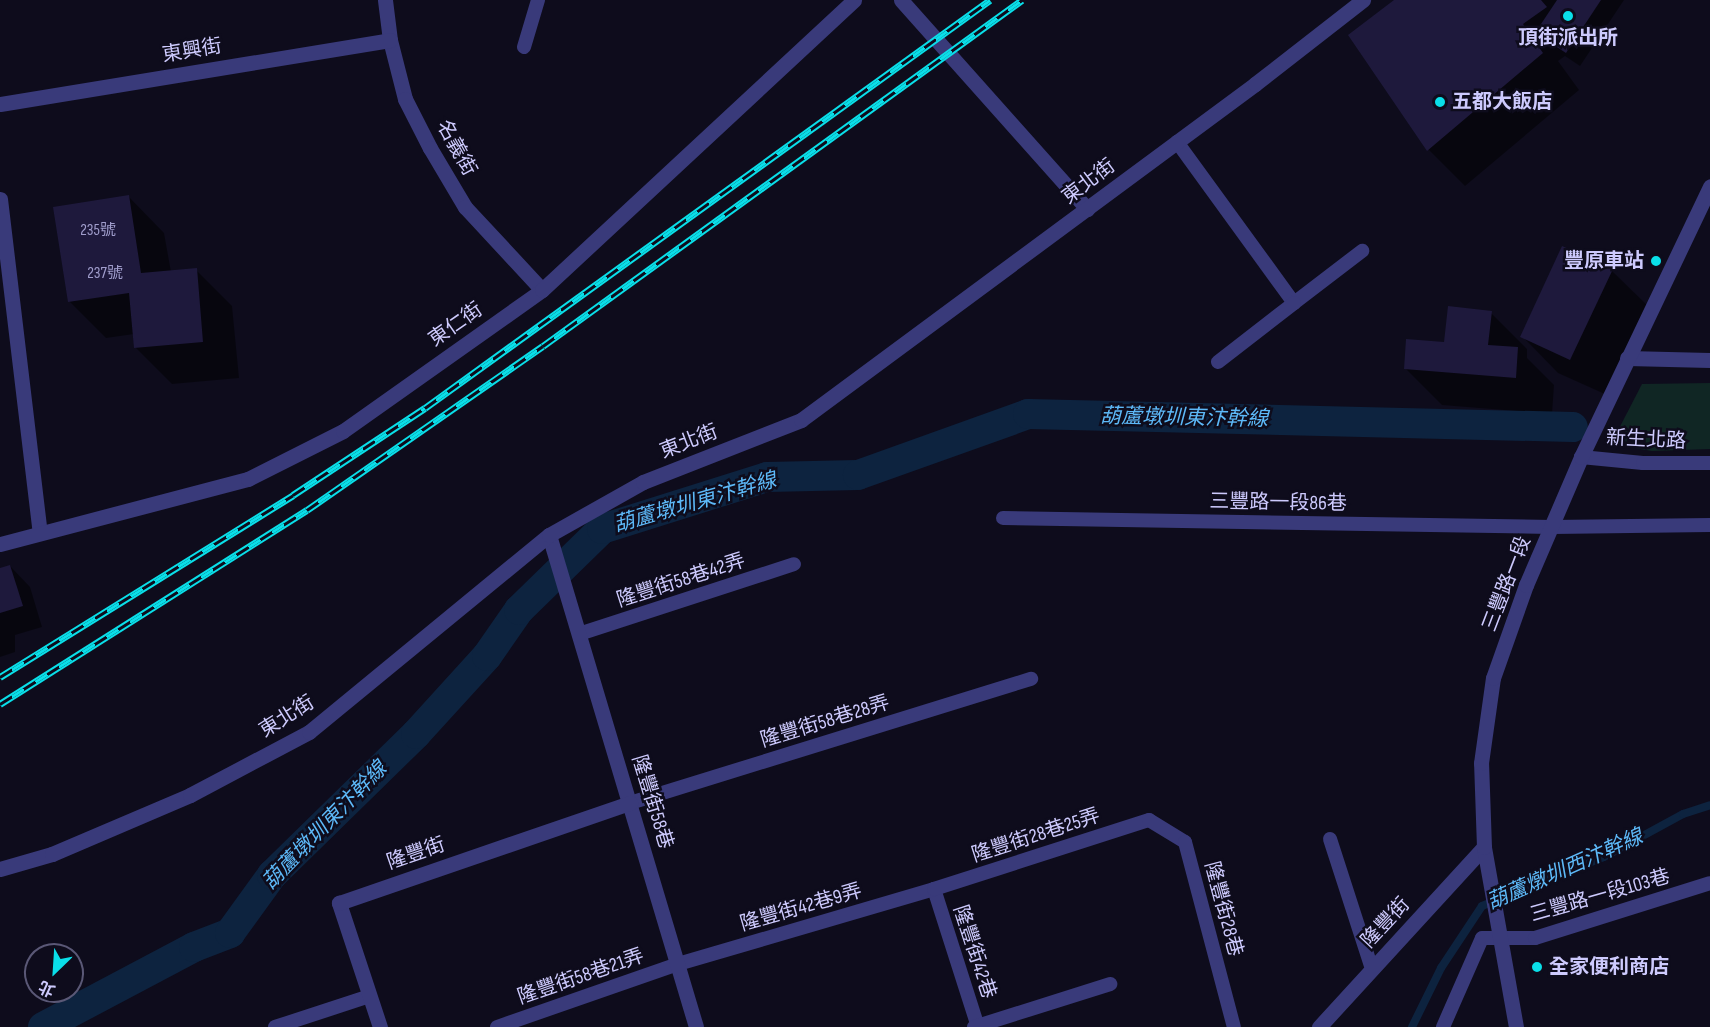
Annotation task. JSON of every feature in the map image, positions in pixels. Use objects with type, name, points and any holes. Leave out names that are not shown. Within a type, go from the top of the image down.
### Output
[{"type":"street","name":"名義街","points":[[385,0],[390,40],[405,99],[465,207],[542,290]]},
{"type":"street","name":"東仁街","points":[[0,544],[248,479],[343,431],[542,290],[854,0]]},
{"type":"street","points":[[901,0],[1087,209]]},
{"type":"street","name":"東北街","points":[[0,868],[52,854],[190,795],[309,732],[549,535],[643,482],[801,420],[1177,142],[1363,0]]},
{"type":"street","name":"東興街","points":[[0,104],[390,40]]},
{"type":"street","name":"三豐路一段","points":[[1516,1027],[1484,847],[1481,763],[1493,678],[1526,585],[1581,457],[1710,186]]},
{"type":"street","points":[[0,199],[40,533]]},
{"type":"street","points":[[1627,358],[1710,360]]},
{"type":"street","name":"隆豐街58巷","points":[[549,535],[696,1027]]},
{"type":"street","name":"隆豐街","points":[[380,1027],[339,903],[630,803]]},
{"type":"street","name":"隆豐街","points":[[1319,1027],[1484,847]]},
{"type":"lane","points":[[524,47],[538,0]]},
{"type":"lane","points":[[1177,142],[1294,303]]},
{"type":"lane","points":[[1218,362],[1362,251]]},
{"type":"lane","name":"新生北路","points":[[1581,457],[1643,463],[1710,463]]},
{"type":"lane","name":"三豐路一段86巷","points":[[1003,518],[1551,527],[1710,525]]},
{"type":"lane","name":"隆豐街58巷42弄","points":[[579,634],[794,564]]},
{"type":"lane","name":"隆豐街58巷28弄","points":[[630,803],[1031,679]]},
{"type":"lane","name":"隆豐街28巷25弄","points":[[934,889],[1149,820]]},
{"type":"lane","name":"隆豐街28巷","points":[[1149,820],[1185,842],[1234,1027]]},
{"type":"lane","points":[[1330,839],[1372,969]]},
{"type":"lane","name":"三豐路一段103巷","points":[[1500,936],[1534,938],[1710,883]]},
{"type":"lane","name":"隆豐街42巷9弄","points":[[678,964],[934,889]]},
{"type":"lane","name":"隆豐街42巷","points":[[934,889],[976,1027]]},
{"type":"lane","points":[[1443,1027],[1482,938],[1500,936]]},
{"type":"lane","name":"隆豐街58巷21弄","points":[[497,1027],[524,1023],[678,964]]},
{"type":"lane","points":[[976,1027],[1110,984]]},
{"type":"lane","points":[[274,1027],[370,996]]},
{"type":"green space","points":[[1710,383],[1710,449],[1652,451],[1611,444],[1642,384]]},
{"type":"building","name":"五都大飯店","points":[[1394,0],[1541,0],[1547,7],[1523,24],[1543,53],[1427,151],[1348,35]]},
{"type":"building","name":"頂街派出所","points":[[1557,0],[1601,0],[1566,53],[1535,33]]},
{"type":"building","points":[[129,195],[141,273],[197,268],[203,342],[134,348],[129,293],[68,302],[53,207]]},
{"type":"building","points":[[1562,246],[1613,269],[1570,360],[1520,337]]},
{"type":"building","points":[[1448,306],[1492,311],[1488,345],[1518,347],[1516,378],[1404,369],[1406,339],[1444,342]]},
{"type":"building","points":[[10,565],[23,606],[0,613],[0,568]]},
{"type":"waterway","name":"葫蘆墩圳東汴幹線","points":[[43,1027],[194,947],[230,933],[272,875],[416,734],[487,656],[519,610],[602,529],[767,477],[858,475],[1028,414],[1573,427]]},
{"type":"waterway","name":"葫蘆燉圳西汴幹線","points":[[1412,1027],[1441,968],[1482,906],[1604,857],[1683,814],[1710,805]]},
{"type":"railway","points":[[0,677],[293,495],[425,408],[990,0]]},
{"type":"railway","points":[[0,704],[307,510],[543,346],[1022,0]]},
{"type":"place","name":"頂街派出所","points":[[1568,16]]},
{"type":"place","name":"五都大飯店","points":[[1440,102]]},
{"type":"place","name":"豐原車站","points":[[1656,261]]},
{"type":"place","name":"全家便利商店","points":[[1537,967]]}]
